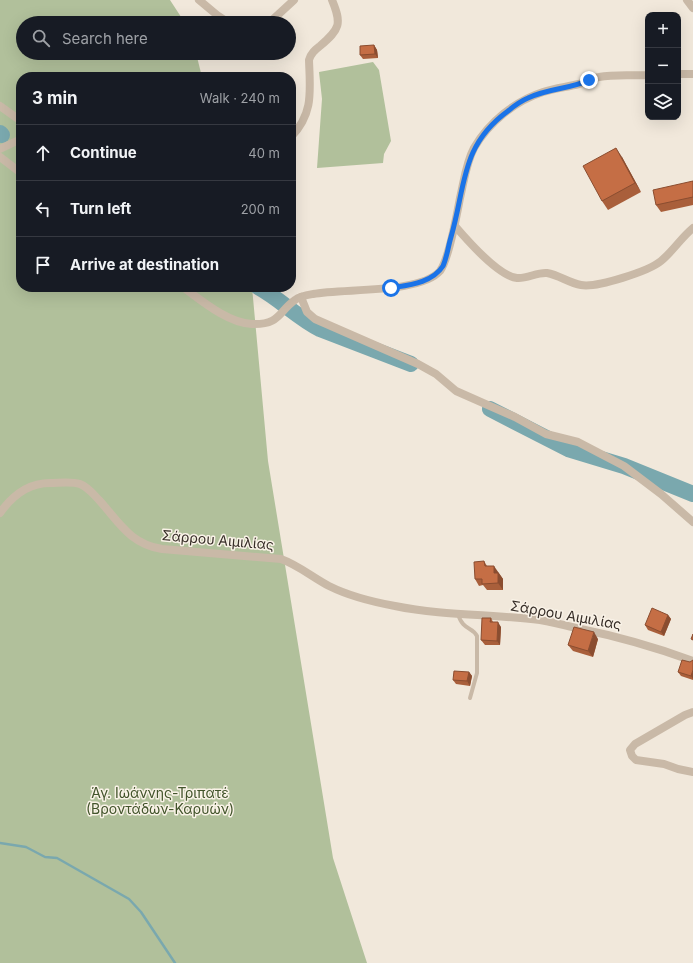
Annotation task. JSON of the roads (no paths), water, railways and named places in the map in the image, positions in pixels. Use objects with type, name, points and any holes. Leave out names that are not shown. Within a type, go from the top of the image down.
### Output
[{"type":"street","points":[[199,0],[217,16]]},
{"type":"street","points":[[277,16],[294,0]]},
{"type":"street","points":[[296,131],[303,122],[309,108],[310,56],[333,35],[338,24],[338,15],[332,0]]},
{"type":"street","points":[[687,0],[693,8]]},
{"type":"street","points":[[681,74],[693,74]]},
{"type":"street","points":[[190,292],[217,311],[250,324],[266,323],[279,316],[297,299],[312,294],[332,291],[395,287],[428,279],[443,266],[454,226],[467,167],[483,134],[494,121],[521,102],[543,92],[584,83],[600,76],[645,75]]},
{"type":"street","points":[[0,106],[16,117]]},
{"type":"street","points":[[2,148],[16,141]]},
{"type":"street","points":[[0,157],[16,169]]},
{"type":"street","points":[[454,226],[486,260],[505,273],[514,277],[546,273],[558,276],[575,284],[585,286],[599,284],[651,268],[667,256],[693,228]]},
{"type":"street","points":[[297,299],[307,312],[315,319],[418,364],[436,374],[456,391],[515,417],[546,434],[578,442],[624,466],[661,494],[693,522]]},
{"type":"street","name":"Σάρρου Αιμιλίας","points":[[0,513],[14,497],[33,485],[44,483],[80,484],[90,491],[129,534],[144,545],[162,549],[281,559],[329,586],[352,595],[395,606],[424,612],[504,616],[542,621],[602,633],[645,644],[693,661]]},
{"type":"street","points":[[693,712],[685,715],[635,744],[630,750],[632,756],[636,760],[664,764],[693,772]]},
{"type":"lane","points":[[458,614],[462,624],[475,632],[477,636],[477,673],[470,698]]},
{"type":"waterway","points":[[266,292],[312,325],[320,329],[411,364]]},
{"type":"waterway","points":[[490,409],[568,449],[624,466],[693,494]]},
{"type":"waterway","points":[[0,843],[26,847],[45,857],[57,858],[129,899],[141,912],[175,963]]},
{"type":"park label","name":"Άγ. Ιωάννης-Τριπατέ (Βροντάδων-Καρυών)","points":[[160,802]]}]
